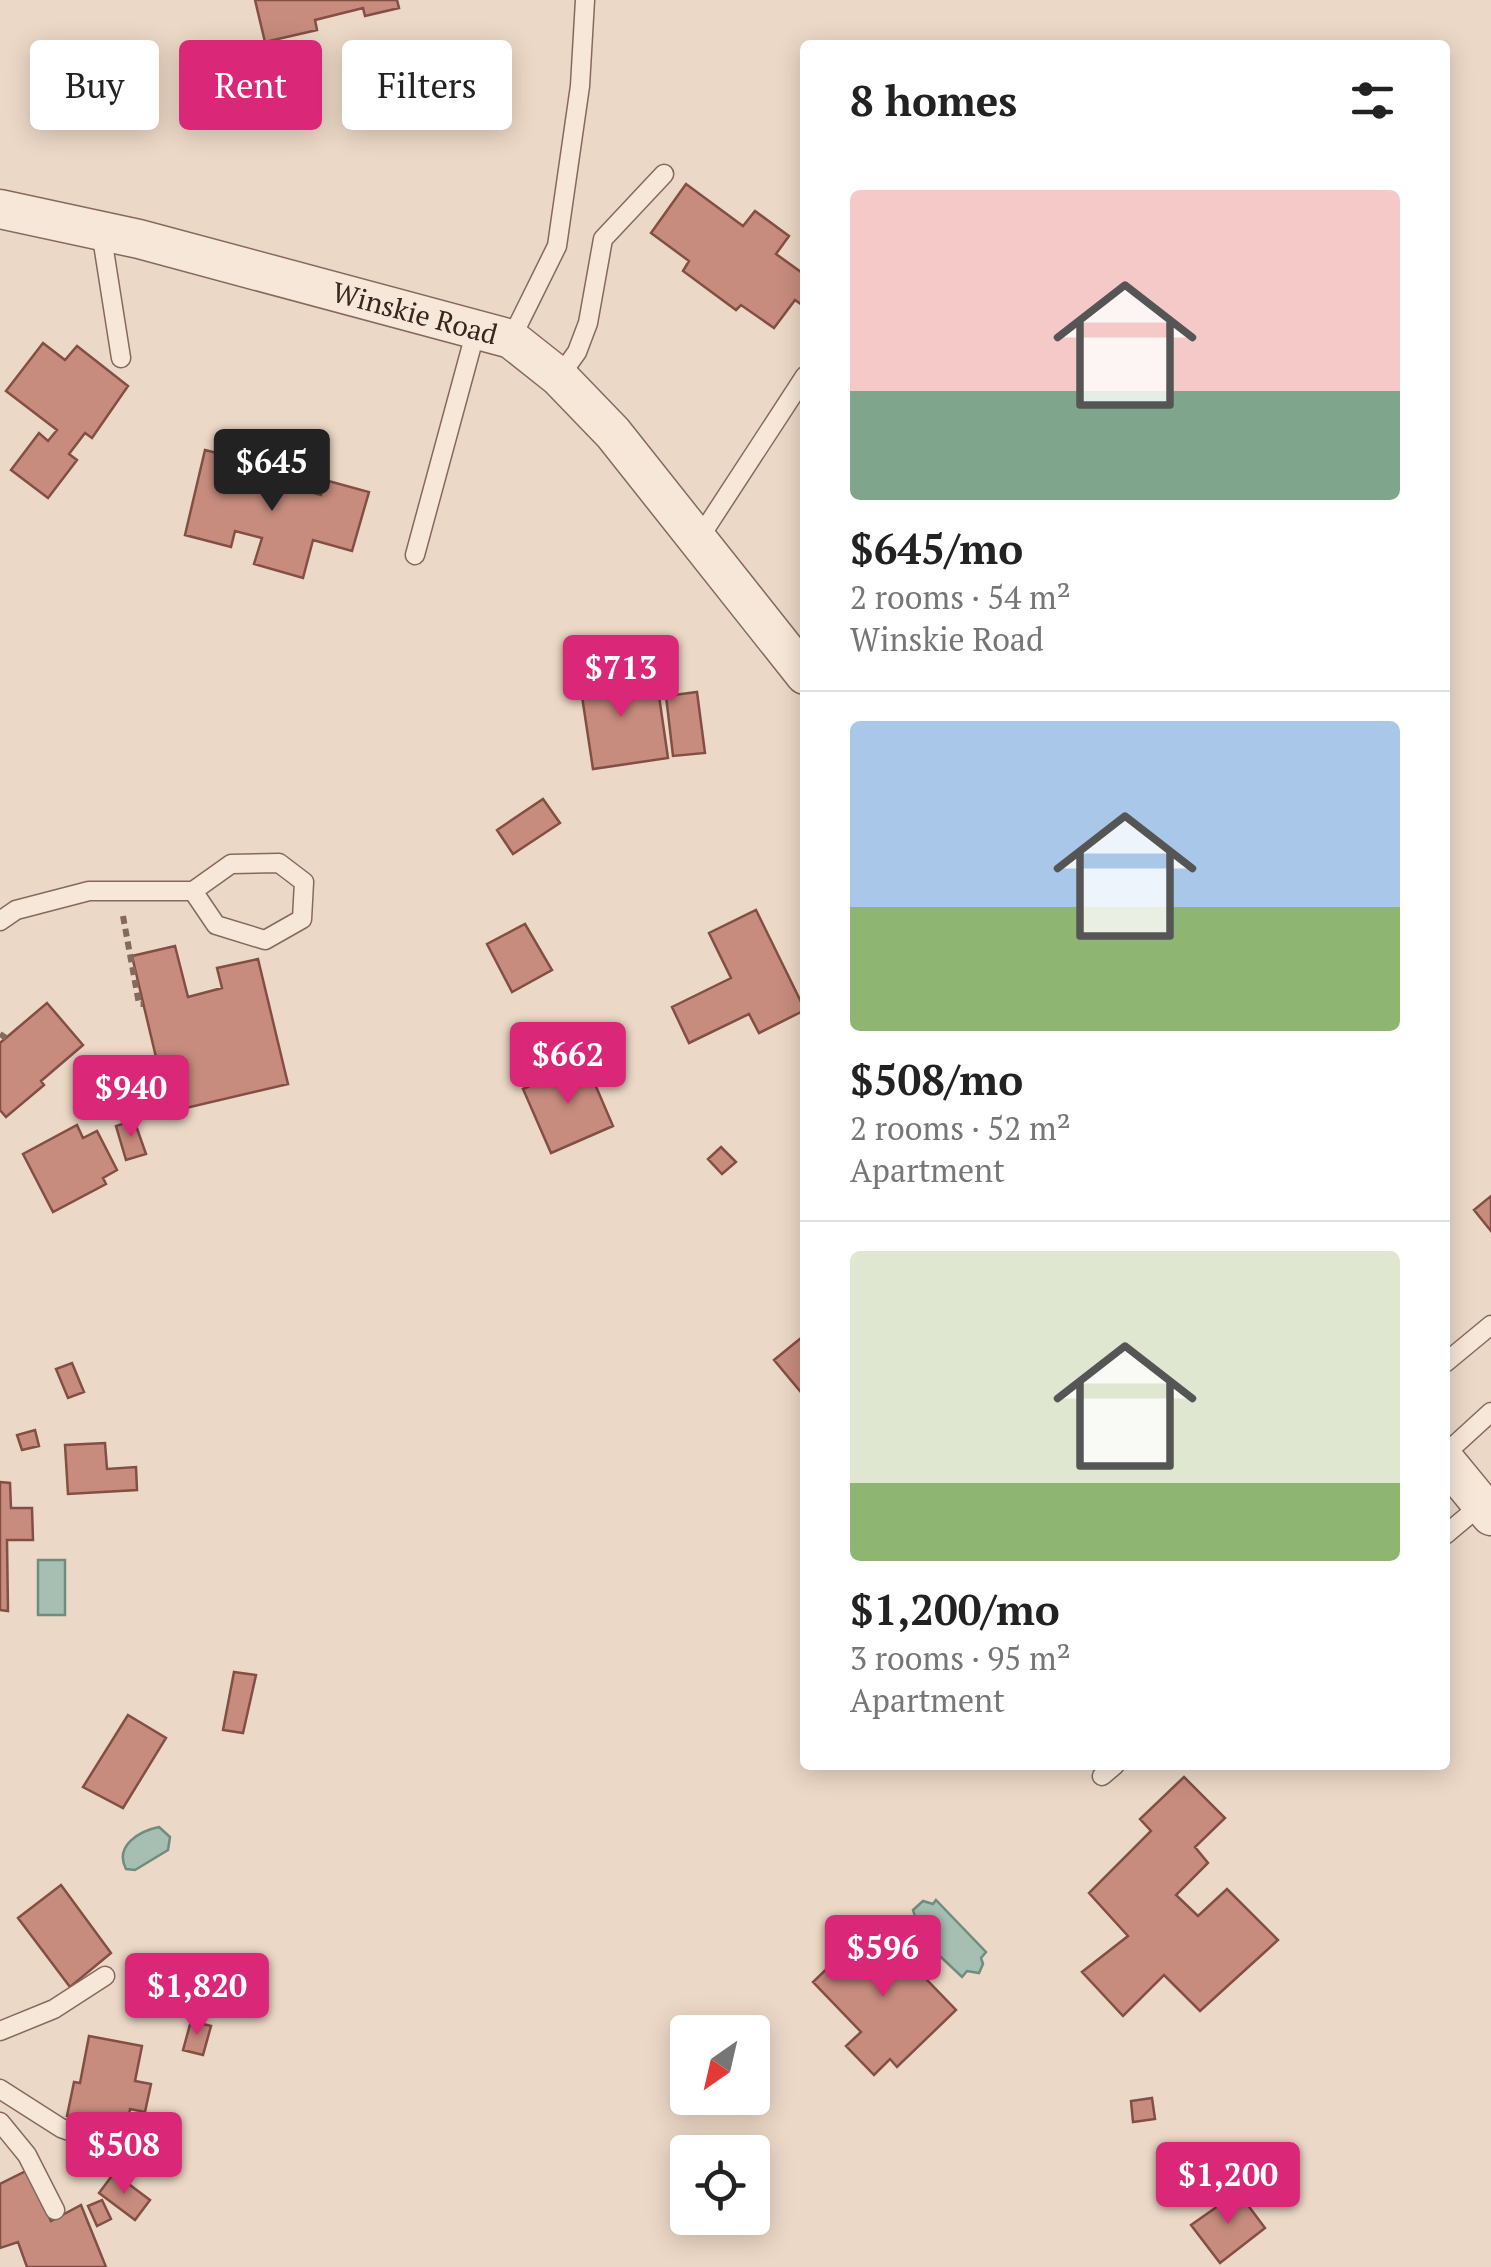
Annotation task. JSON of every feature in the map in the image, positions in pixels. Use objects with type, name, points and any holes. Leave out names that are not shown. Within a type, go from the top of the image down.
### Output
[{"type":"street","name":"Winskie Road","points":[[0,210],[101,231],[494,335],[559,377],[613,433],[800,669]]},
{"type":"street","points":[[1450,1463],[1486,1510]]},
{"type":"lane","points":[[415,555],[494,335],[557,246],[580,86],[585,0]]},
{"type":"lane","points":[[559,377],[577,352],[588,323],[603,239],[664,174]]},
{"type":"lane","points":[[101,231],[121,358]]},
{"type":"lane","points":[[698,540],[800,384]]},
{"type":"lane","points":[[0,921],[16,910],[89,891],[194,890],[230,864],[279,863],[304,882],[302,918],[265,940],[216,925],[194,890]]},
{"type":"lane","points":[[1450,1359],[1491,1325]]},
{"type":"lane","points":[[1450,1452],[1491,1412]]},
{"type":"lane","points":[[1450,1532],[1486,1510]]},
{"type":"lane","points":[[0,2031],[54,2009],[105,1976]]},
{"type":"lane","points":[[0,2089],[61,2128],[153,2161]]},
{"type":"lane","points":[[0,2122],[27,2156],[55,2210]]},
{"type":"path","points":[[118,891],[139,1004],[143,1004]]},
{"type":"shaded area","points":[[38,1560],[65,1560],[65,1615],[38,1615]]},
{"type":"shaded area","points":[[159,1827],[170,1837],[168,1850],[135,1870],[126,1869],[123,1853],[130,1841]]},
{"type":"shaded area","points":[[936,1900],[986,1952],[979,1973],[967,1971],[962,1977],[941,1957],[926,1957],[930,1943],[911,1925],[916,1920],[913,1910],[923,1901],[933,1904]]},
{"type":"building","points":[[255,0],[397,0],[399,8],[365,16],[363,8],[315,20],[317,30],[265,40]]},
{"type":"building","points":[[686,184],[743,226],[755,211],[789,236],[776,254],[800,271],[800,304],[795,300],[774,328],[741,305],[736,310],[683,271],[689,261],[651,233]]},
{"type":"building","points":[[43,343],[65,360],[77,346],[128,386],[92,438],[85,433],[69,454],[77,460],[48,498],[11,470],[39,433],[48,441],[57,430],[6,391]]},
{"type":"building","points":[[205,450],[252,462],[249,475],[321,495],[325,480],[369,492],[352,551],[313,540],[303,578],[254,564],[262,538],[235,531],[231,547],[185,535]]},
{"type":"building","points":[[620,664],[625,693],[658,689],[668,758],[593,769],[578,670]]},
{"type":"building","points":[[697,692],[705,753],[673,756],[666,696]]},
{"type":"building","points":[[543,799],[560,823],[513,854],[497,830]]},
{"type":"building","points":[[756,910],[800,1000],[800,1012],[759,1033],[749,1014],[689,1043],[672,1007],[731,978],[709,933]]},
{"type":"building","points":[[525,924],[552,970],[512,992],[487,944]]},
{"type":"building","points":[[175,946],[188,997],[222,988],[217,968],[258,959],[288,1084],[169,1112],[132,956]]},
{"type":"building","points":[[47,1003],[83,1045],[6,1117],[0,1110],[0,1043]]},
{"type":"building","points":[[585,1061],[613,1126],[551,1153],[523,1089]]},
{"type":"building","points":[[134,1120],[146,1154],[126,1160],[116,1126]]},
{"type":"building","points":[[77,1125],[83,1138],[97,1131],[117,1170],[103,1178],[106,1184],[53,1212],[23,1154]]},
{"type":"building","points":[[721,1147],[736,1162],[722,1174],[708,1159]]},
{"type":"building","points":[[1491,1196],[1491,1231],[1474,1210]]},
{"type":"building","points":[[800,1339],[800,1391],[774,1360]]},
{"type":"building","points":[[72,1363],[84,1392],[68,1398],[56,1369]]},
{"type":"building","points":[[35,1430],[39,1446],[22,1450],[17,1435]]},
{"type":"building","points":[[105,1443],[107,1469],[136,1467],[137,1490],[68,1494],[65,1445]]},
{"type":"building","points":[[0,1482],[10,1483],[11,1508],[32,1508],[33,1540],[7,1540],[8,1611],[0,1610]]},
{"type":"building","points":[[234,1672],[256,1675],[243,1733],[223,1730]]},
{"type":"building","points":[[128,1715],[166,1738],[123,1808],[83,1787]]},
{"type":"building","points":[[1184,1777],[1225,1818],[1195,1847],[1208,1863],[1176,1895],[1198,1916],[1227,1889],[1278,1940],[1200,2011],[1164,1975],[1123,2016],[1082,1972],[1128,1936],[1089,1893],[1151,1831],[1140,1819]]},
{"type":"building","points":[[61,1885],[111,1953],[70,1987],[18,1918]]},
{"type":"building","points":[[873,1924],[956,2010],[897,2067],[890,2059],[874,2075],[846,2046],[861,2032],[813,1982]]},
{"type":"building","points":[[192,1987],[209,2005],[192,2019],[176,2001]]},
{"type":"building","points":[[191,2021],[211,2026],[203,2055],[183,2050]]},
{"type":"building","points":[[89,2036],[142,2046],[135,2081],[151,2084],[145,2112],[130,2109],[127,2128],[67,2116],[74,2082],[80,2083]]},
{"type":"building","points":[[1152,2098],[1155,2119],[1133,2122],[1131,2101]]},
{"type":"building","points":[[26,2171],[51,2221],[81,2205],[106,2267],[27,2267],[18,2242],[0,2248],[0,2184]]},
{"type":"building","points":[[114,2173],[150,2200],[135,2220],[99,2193]]},
{"type":"building","points":[[1238,2192],[1265,2228],[1220,2263],[1191,2225]]},
{"type":"building","points":[[102,2200],[111,2219],[97,2226],[88,2206]]}]
